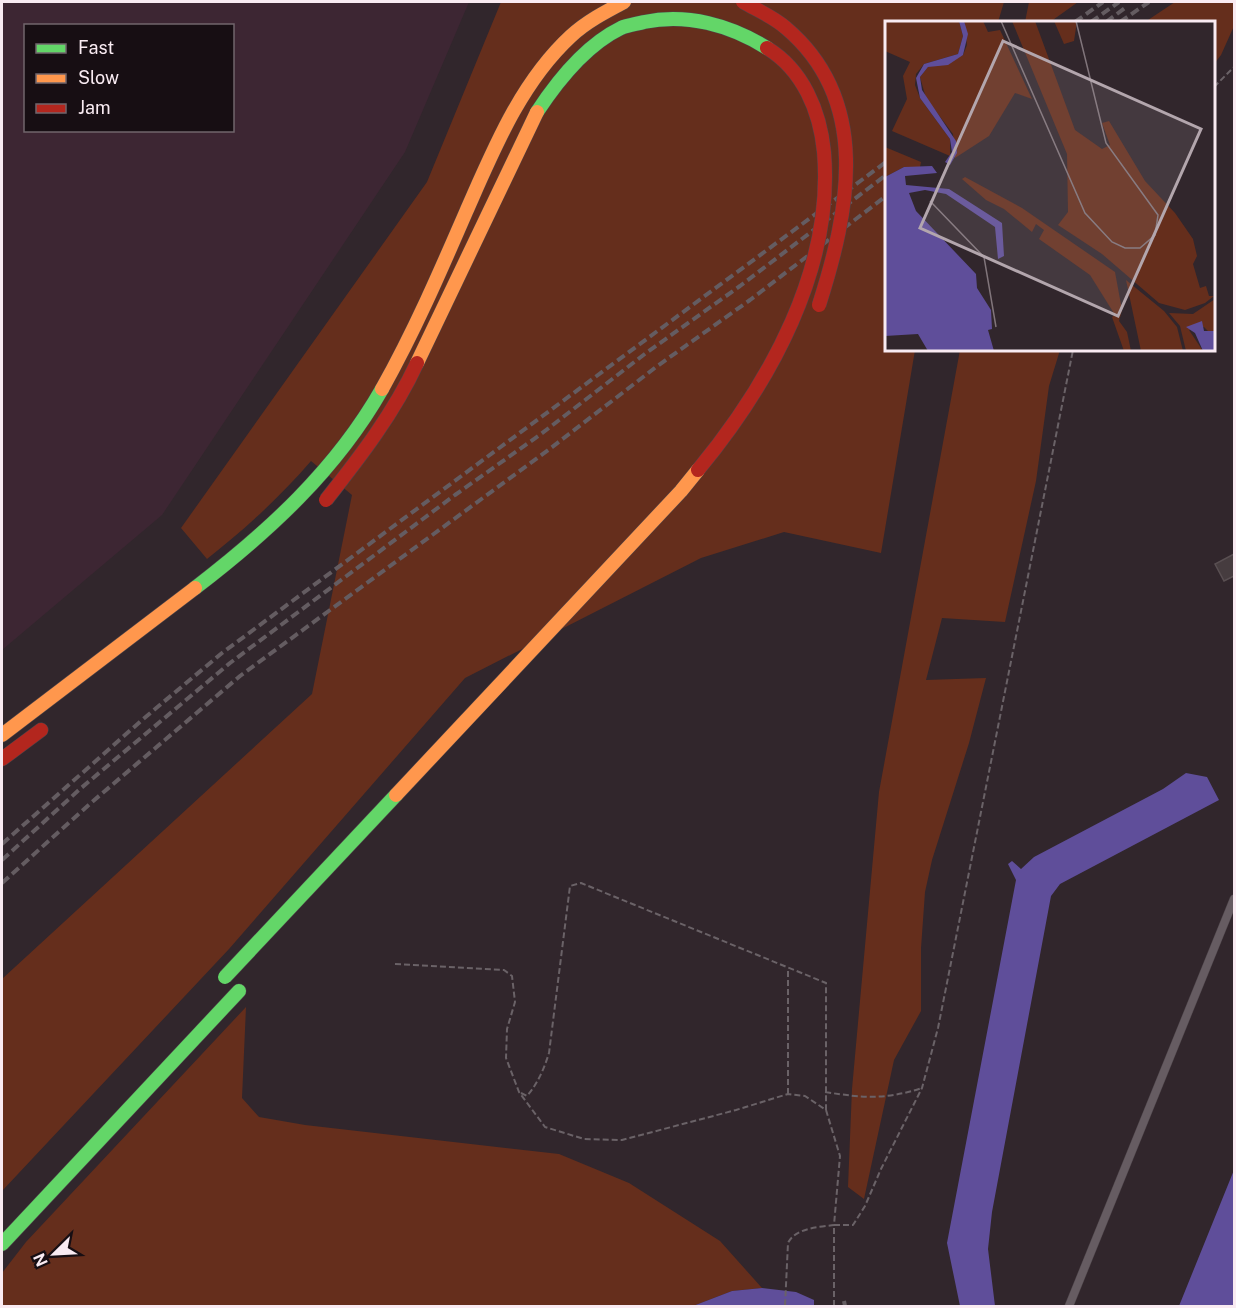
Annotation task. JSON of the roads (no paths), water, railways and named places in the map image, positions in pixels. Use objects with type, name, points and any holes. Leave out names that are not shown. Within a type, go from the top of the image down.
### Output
[{"type":"highway","points":[[2,735],[242,552],[275,524],[311,487],[355,431],[395,366],[503,132],[524,93],[550,56],[571,35],[595,16],[624,2]]},
{"type":"highway","points":[[743,2],[770,15],[804,44],[829,80],[844,123],[848,168],[844,214],[835,258],[813,320]]},
{"type":"highway","points":[[221,981],[671,502],[713,453],[752,398],[777,352],[804,289],[819,237],[823,207],[825,177],[822,131],[808,88],[791,63],[769,42],[743,27],[714,17],[684,14],[653,17],[625,26],[587,52],[555,86],[530,124],[405,389],[367,448],[315,512]]},
{"type":"highway","points":[[2,759],[49,723]]},
{"type":"highway","points":[[2,1244],[244,986]]},
{"type":"lane","points":[[1070,1306],[1234,899]]},
{"type":"railway","points":[[1076,21],[1103,2]]},
{"type":"railway","points":[[1092,21],[1119,2]]},
{"type":"railway","points":[[1121,21],[1149,2]]},
{"type":"railway","points":[[1107,21],[1125,8]]},
{"type":"railway","points":[[2,844],[142,720],[222,653],[885,163]]},
{"type":"railway","points":[[2,860],[80,789],[230,663],[455,495],[541,434],[646,353],[740,286],[885,176]]},
{"type":"railway","points":[[2,883],[92,802],[240,676],[551,448],[885,197]]},
{"type":"railway","points":[[844,1301],[845,1306]]}]
